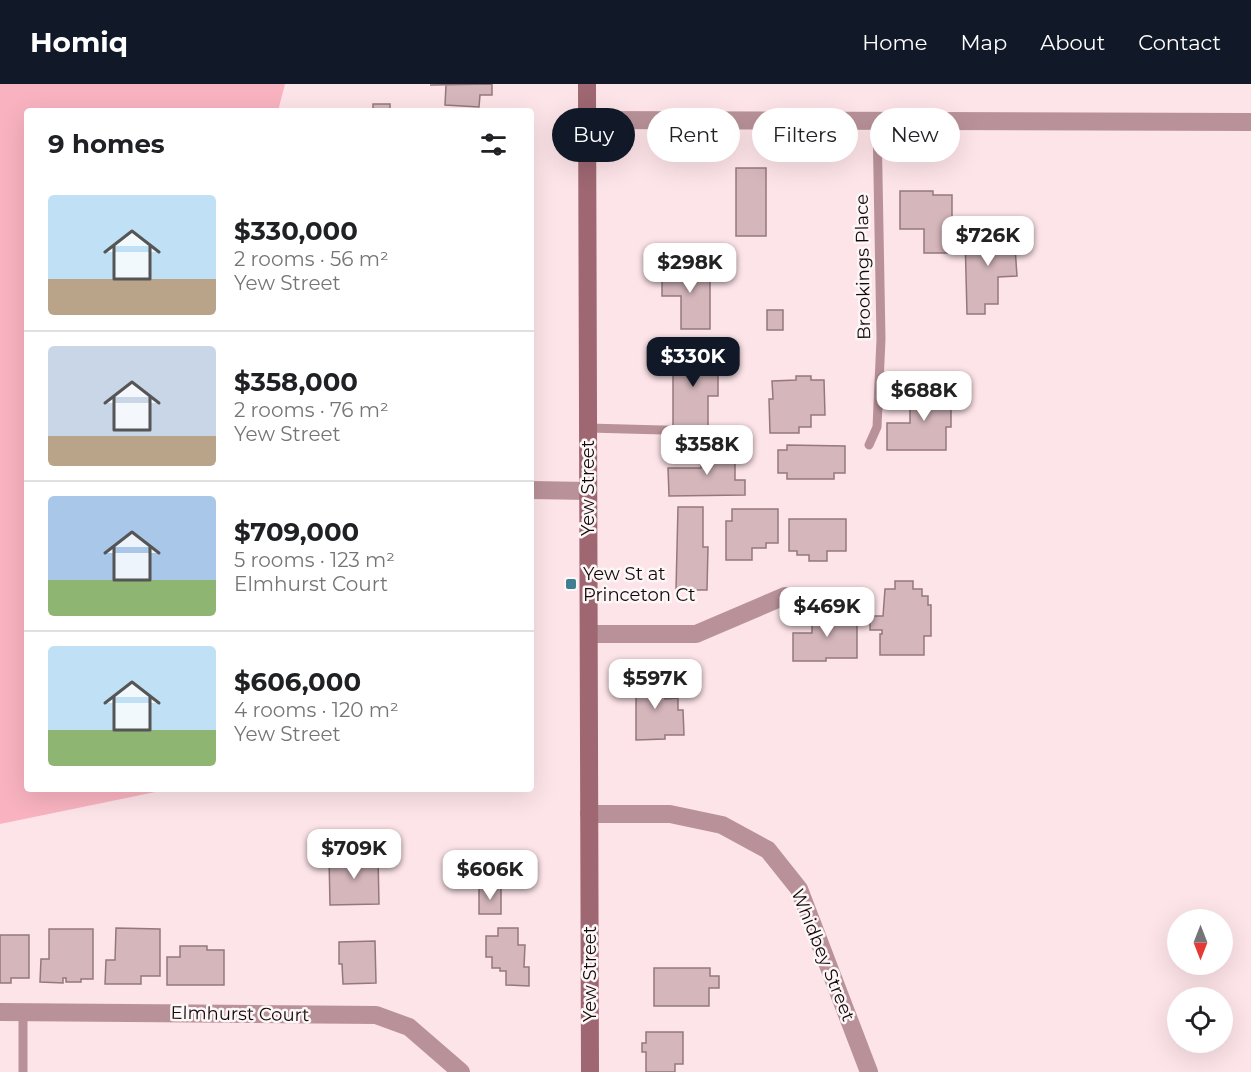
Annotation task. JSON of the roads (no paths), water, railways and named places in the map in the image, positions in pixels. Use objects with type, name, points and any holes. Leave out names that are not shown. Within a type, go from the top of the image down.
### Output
[{"type":"street","name":"Yew Street","points":[[587,84],[587,108]]},
{"type":"street","points":[[635,120],[870,121]]},
{"type":"street","points":[[960,121],[1251,122]]},
{"type":"street","name":"Yew Street","points":[[587,162],[590,1072]]},
{"type":"street","points":[[534,490],[588,491]]},
{"type":"street","points":[[589,634],[696,634],[785,596]]},
{"type":"street","name":"Whidbey Street","points":[[589,814],[670,814],[722,825],[768,850],[799,889],[869,1072]]},
{"type":"street","name":"Elmhurst Court","points":[[0,1012],[376,1015],[409,1027],[461,1072]]},
{"type":"lane","name":"Brookings Place","points":[[869,446],[877,427],[881,339],[878,162]]},
{"type":"lane","points":[[588,428],[738,432]]},
{"type":"lane","points":[[23,1012],[23,1072]]},
{"type":"place","name":"Yew St at Princeton Ct","points":[[571,584]]}]
